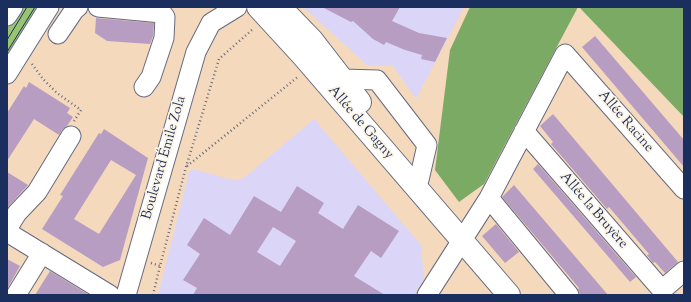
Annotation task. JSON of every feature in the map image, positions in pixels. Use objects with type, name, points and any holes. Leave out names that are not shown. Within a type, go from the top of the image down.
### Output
[{"type":"main road","name":"Allée de Gagny","points":[[258,7],[303,56],[509,295]]},
{"type":"main road","name":"Allée de Gagny","points":[[280,7],[312,40],[419,180],[462,240]]},
{"type":"street","points":[[7,16],[13,7]]},
{"type":"street","points":[[7,74],[49,7]]},
{"type":"street","points":[[58,34],[75,8],[78,7]]},
{"type":"street","points":[[98,7],[162,13],[165,17],[164,38],[151,77],[144,87]]},
{"type":"street","name":"Boulevard Émile Zola","points":[[126,295],[196,52],[210,15],[237,7]]},
{"type":"street","name":"Allée Racine","points":[[524,131],[565,54],[684,189]]},
{"type":"street","points":[[427,295],[489,198],[524,131]]},
{"type":"street","name":"Allée la Bruyère","points":[[524,131],[662,290],[684,272]]},
{"type":"street","points":[[71,136],[38,192],[17,213],[7,230],[110,295]]},
{"type":"street","points":[[489,198],[569,295]]},
{"type":"street","points":[[16,295],[42,253]]},
{"type":"path","points":[[153,295],[186,167],[219,60],[253,28],[258,33]]},
{"type":"path","points":[[30,62],[43,79],[57,93],[81,110],[69,130],[71,136]]},
{"type":"path","points":[[186,167],[302,74]]},
{"type":"shaded area","points":[[303,7],[464,7],[416,99],[393,66],[367,65]]},
{"type":"shaded area","points":[[314,119],[421,245],[424,279],[414,295],[158,295],[189,172],[193,169],[233,180],[244,178]]},
{"type":"green space","points":[[19,7],[44,7],[7,66],[7,27]]},
{"type":"green space","points":[[470,7],[578,7],[484,184],[459,202],[435,170],[450,50]]},
{"type":"green space","points":[[579,7],[684,7],[684,117]]},
{"type":"building","points":[[322,7],[400,7],[392,21],[419,33],[447,38],[435,62],[421,59],[422,55],[386,42],[384,45],[373,39],[353,21],[351,22]]},
{"type":"building","points":[[96,18],[154,23],[153,36],[150,44],[107,41],[95,33]]},
{"type":"building","points":[[595,36],[684,140],[684,167],[582,47]]},
{"type":"building","points":[[29,82],[70,108],[67,113],[73,117],[59,135],[34,119],[7,161],[7,113],[24,86],[26,88]]},
{"type":"building","points":[[553,114],[678,262],[665,273],[655,262],[653,263],[647,255],[649,254],[609,207],[607,209],[551,144],[553,142],[540,126]]},
{"type":"building","points":[[104,129],[148,158],[120,260],[103,267],[42,229],[63,196],[60,195],[99,133],[101,134]],"holes":[[[111,160],[136,175],[99,234],[74,219]]]},
{"type":"building","points":[[538,164],[636,277],[630,282],[533,169]]},
{"type":"building","points":[[7,172],[28,185],[7,208]]},
{"type":"building","points":[[514,185],[608,295],[580,295],[579,288],[502,197]]},
{"type":"building","points":[[297,186],[324,203],[318,213],[343,229],[358,205],[399,231],[381,258],[371,251],[354,276],[385,295],[193,295],[197,288],[183,280],[200,254],[187,245],[204,218],[230,235],[254,196],[281,212]],"holes":[[[273,227],[296,241],[280,266],[257,252]]]},
{"type":"building","points":[[496,224],[519,252],[505,263],[482,236]]},
{"type":"building","points":[[7,259],[20,266],[7,289]]},
{"type":"building","points":[[50,271],[89,295],[35,295]]},
{"type":"tram line","points":[[7,40],[27,7]]},
{"type":"tram line","points":[[7,52],[35,7]]}]
